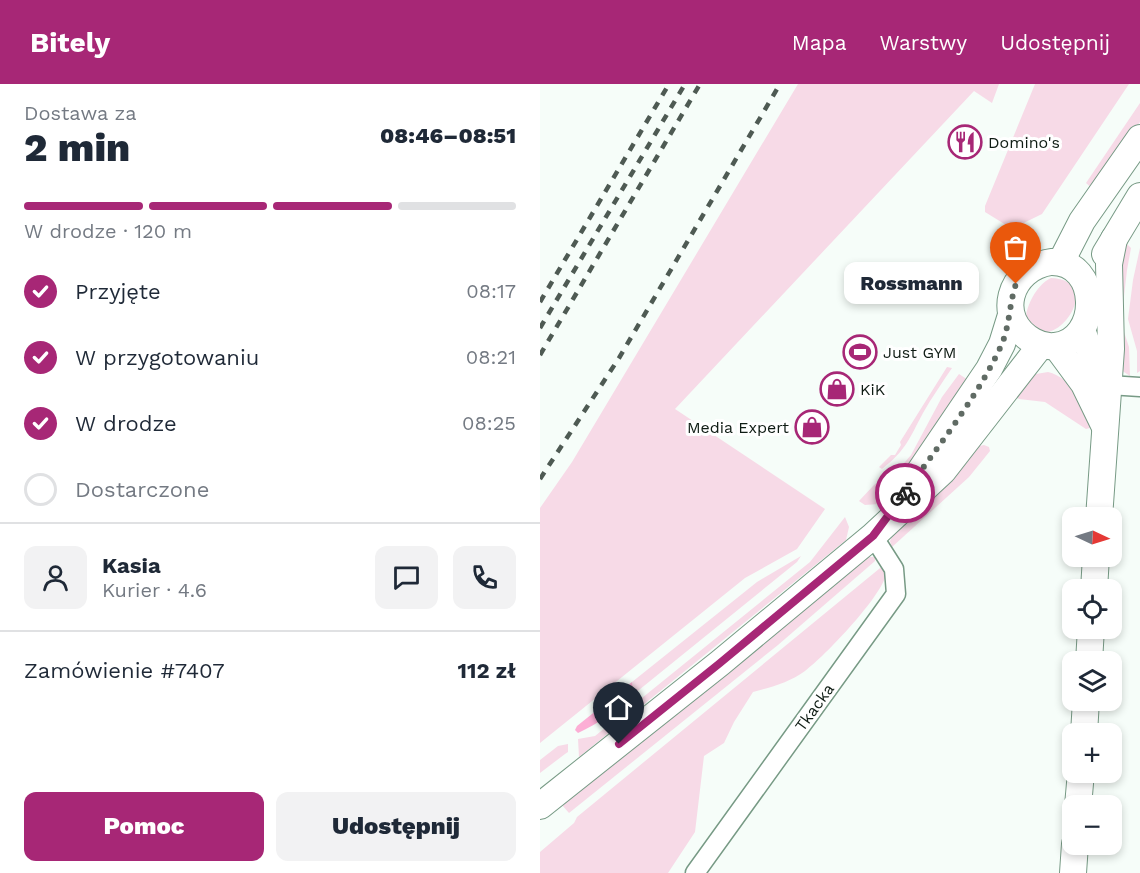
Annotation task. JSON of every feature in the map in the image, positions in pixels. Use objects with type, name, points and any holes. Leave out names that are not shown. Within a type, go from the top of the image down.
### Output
[{"type":"street","points":[[1061,262],[1082,221],[1140,138]]},
{"type":"street","points":[[1086,285],[1140,196]]},
{"type":"street","points":[[1100,507],[1111,349],[1109,264],[1114,239]]},
{"type":"street","points":[[540,806],[720,663],[873,536],[943,471],[1048,346],[1071,340],[1082,330],[1090,307],[1090,296],[1086,285],[1075,270],[1061,262],[1040,264],[1030,268],[1022,275],[1012,294],[1011,315],[1002,344],[989,369],[947,434],[873,536]]},
{"type":"street","points":[[1011,315],[1021,332],[1048,346],[1084,384],[1099,410],[1105,428]]},
{"type":"street","points":[[1082,330],[1109,391]]},
{"type":"street","points":[[1109,391],[1140,387]]},
{"type":"street","name":"Tkacka","points":[[695,873],[896,594],[894,569],[873,536]]},
{"type":"street","points":[[1073,873],[1075,855]]},
{"type":"shaded area","points":[[798,84],[999,84],[992,103],[974,91],[675,409],[825,509],[797,549],[745,578],[540,743],[540,508],[572,462]]},
{"type":"shaded area","points":[[1035,84],[1129,84],[1042,214],[1007,231],[999,238],[1006,225],[985,212],[985,206]]},
{"type":"shaded area","points":[[1140,103],[1140,122],[1093,189],[1086,183]]},
{"type":"shaded area","points":[[1124,241],[1131,248],[1121,323],[1129,347],[1130,376],[1121,370],[1120,249]]},
{"type":"shaded area","points":[[1140,248],[1140,371],[1137,373],[1137,351],[1128,319]]},
{"type":"shaded area","points":[[1051,278],[1067,282],[1074,290],[1076,300],[1072,312],[1064,322],[1054,330],[1044,332],[1033,327],[1026,316],[1034,294]]},
{"type":"shaded area","points":[[947,367],[952,368],[926,407],[907,443],[882,469],[879,467],[891,455],[895,455],[901,445],[900,442]]},
{"type":"shaded area","points":[[1048,372],[1064,380],[1077,394],[1086,410],[1090,428],[1086,429],[1045,402],[1019,399],[1013,395],[1030,375]]},
{"type":"shaded area","points":[[959,374],[971,382],[932,441],[879,504],[865,505],[859,501],[874,485],[900,468],[911,455],[942,397]]},
{"type":"shaded area","points":[[984,445],[989,447],[990,451],[969,477],[892,547],[890,541],[893,534],[975,447]]},
{"type":"shaded area","points":[[845,517],[849,527],[846,540],[579,757],[578,739],[595,736],[810,562]]},
{"type":"shaded area","points":[[801,556],[797,562],[634,694],[632,682],[757,582]]},
{"type":"shaded area","points":[[866,557],[875,557],[875,561],[778,645],[569,813],[562,805],[575,792]]},
{"type":"shaded area","points":[[885,564],[885,578],[880,588],[837,641],[799,675],[780,684],[753,692],[724,743],[704,756],[695,832],[668,873],[540,873],[540,852],[574,823],[577,817]]},
{"type":"shaded area","points":[[632,682],[634,694],[621,705],[600,721],[578,733],[575,730],[577,726]]},
{"type":"shaded area","points":[[568,744],[568,752],[540,773],[540,760],[558,746]]},
{"type":"railway","points":[[540,302],[669,84]]},
{"type":"railway","points":[[540,328],[685,84]]},
{"type":"railway","points":[[540,355],[700,84]]},
{"type":"railway","points":[[540,479],[619,358],[780,84]]},
{"type":"way so far","points":[[905,493],[989,369],[1002,344],[1011,315],[1012,294],[1016,284]]},
{"type":"place","name":"Domino's","points":[[965,142]]},
{"type":"place","name":"Rossmann","points":[[1016,284]]},
{"type":"place","name":"Just GYM","points":[[860,352]]},
{"type":"place","name":"KiK","points":[[837,389]]},
{"type":"place","name":"Media Expert","points":[[812,427]]},
{"type":"route","points":[[619,744],[873,536],[905,493]]}]
